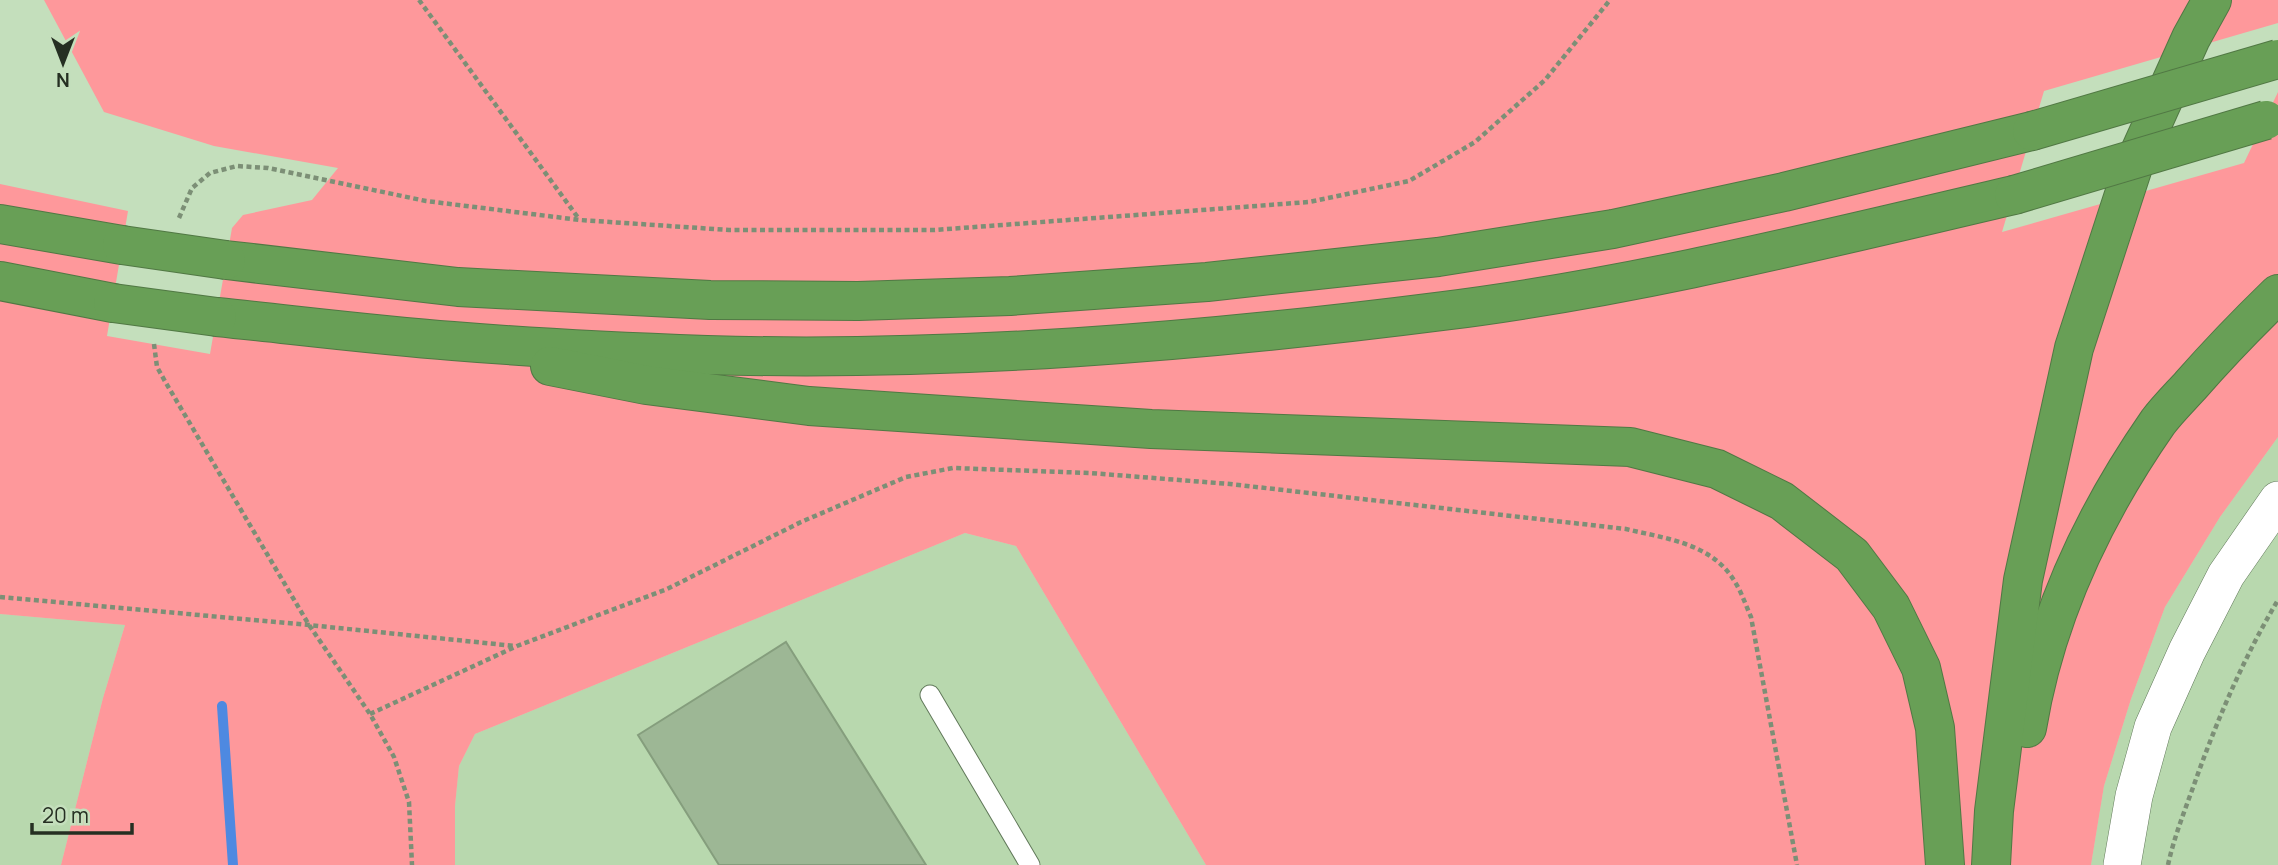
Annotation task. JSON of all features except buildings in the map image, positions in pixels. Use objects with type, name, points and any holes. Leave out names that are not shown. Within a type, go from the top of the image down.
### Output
[{"type":"highway","points":[[1966,865],[1981,704],[1998,576],[2050,340],[2110,157],[2184,0]]},
{"type":"highway","points":[[1992,865],[1997,785],[2023,580],[2074,348],[2133,167],[2191,38],[2212,0]]},
{"type":"highway","points":[[0,224],[226,260],[458,287],[709,300],[1010,296],[1181,284],[1438,257],[1613,229],[1784,192],[2032,131],[2278,59]]},
{"type":"highway","points":[[0,281],[113,303],[217,317],[453,341],[708,355],[1013,351],[1212,337],[1446,311],[1623,282],[1796,246],[2014,195],[2272,118]]},
{"type":"highway","points":[[2007,865],[2014,803],[2033,690],[2061,600],[2090,538],[2102,513],[2159,421],[2228,341],[2278,294]]},
{"type":"highway","points":[[453,341],[558,368],[646,385],[809,406],[1151,429],[1630,447],[1717,469],[1782,501],[1852,555],[1891,607],[1922,668],[1935,728],[1945,865]]},
{"type":"street","points":[[2122,865],[2134,796],[2153,727],[2187,651],[2226,575],[2278,500]]},
{"type":"lane","points":[[930,695],[1030,865]]},
{"type":"path","points":[[419,0],[580,220]]},
{"type":"path","points":[[1409,181],[1475,142],[1545,80],[1610,0]]},
{"type":"path","points":[[370,714],[517,646],[667,589],[801,522],[906,477],[953,468],[1090,473],[1230,484],[1626,530],[1687,544],[1716,558],[1735,583],[1751,617],[1797,865]]},
{"type":"path","points":[[0,597],[517,646]]},
{"type":"path","points":[[2168,865],[2173,843],[2210,740],[2260,630],[2278,600]]},
{"type":"path","points":[[309,625],[370,714],[394,757],[409,802],[412,865]]},
{"type":"shaded area","points":[[44,0],[2278,0],[2278,23],[2044,91],[2002,232],[2244,163],[2278,92],[2278,437],[2220,517],[2165,607],[2131,699],[2104,786],[2091,865],[1206,865],[1016,546],[965,533],[475,734],[459,766],[455,806],[455,865],[61,865],[103,698],[125,625],[0,614],[0,184],[128,211],[107,336],[210,354],[232,228],[243,215],[312,200],[338,168],[214,146],[104,112]]},
{"type":"shaded area","points":[[2278,437],[2278,865],[2091,865],[2104,786],[2131,699],[2165,607],[2220,517]]},
{"type":"shaded area","points":[[965,533],[1016,546],[1206,865],[455,865],[455,806],[459,766],[475,734]]},
{"type":"shaded area","points":[[0,614],[125,625],[103,698],[61,865],[0,865]]},
{"type":"waterway","points":[[222,706],[233,865]]}]
